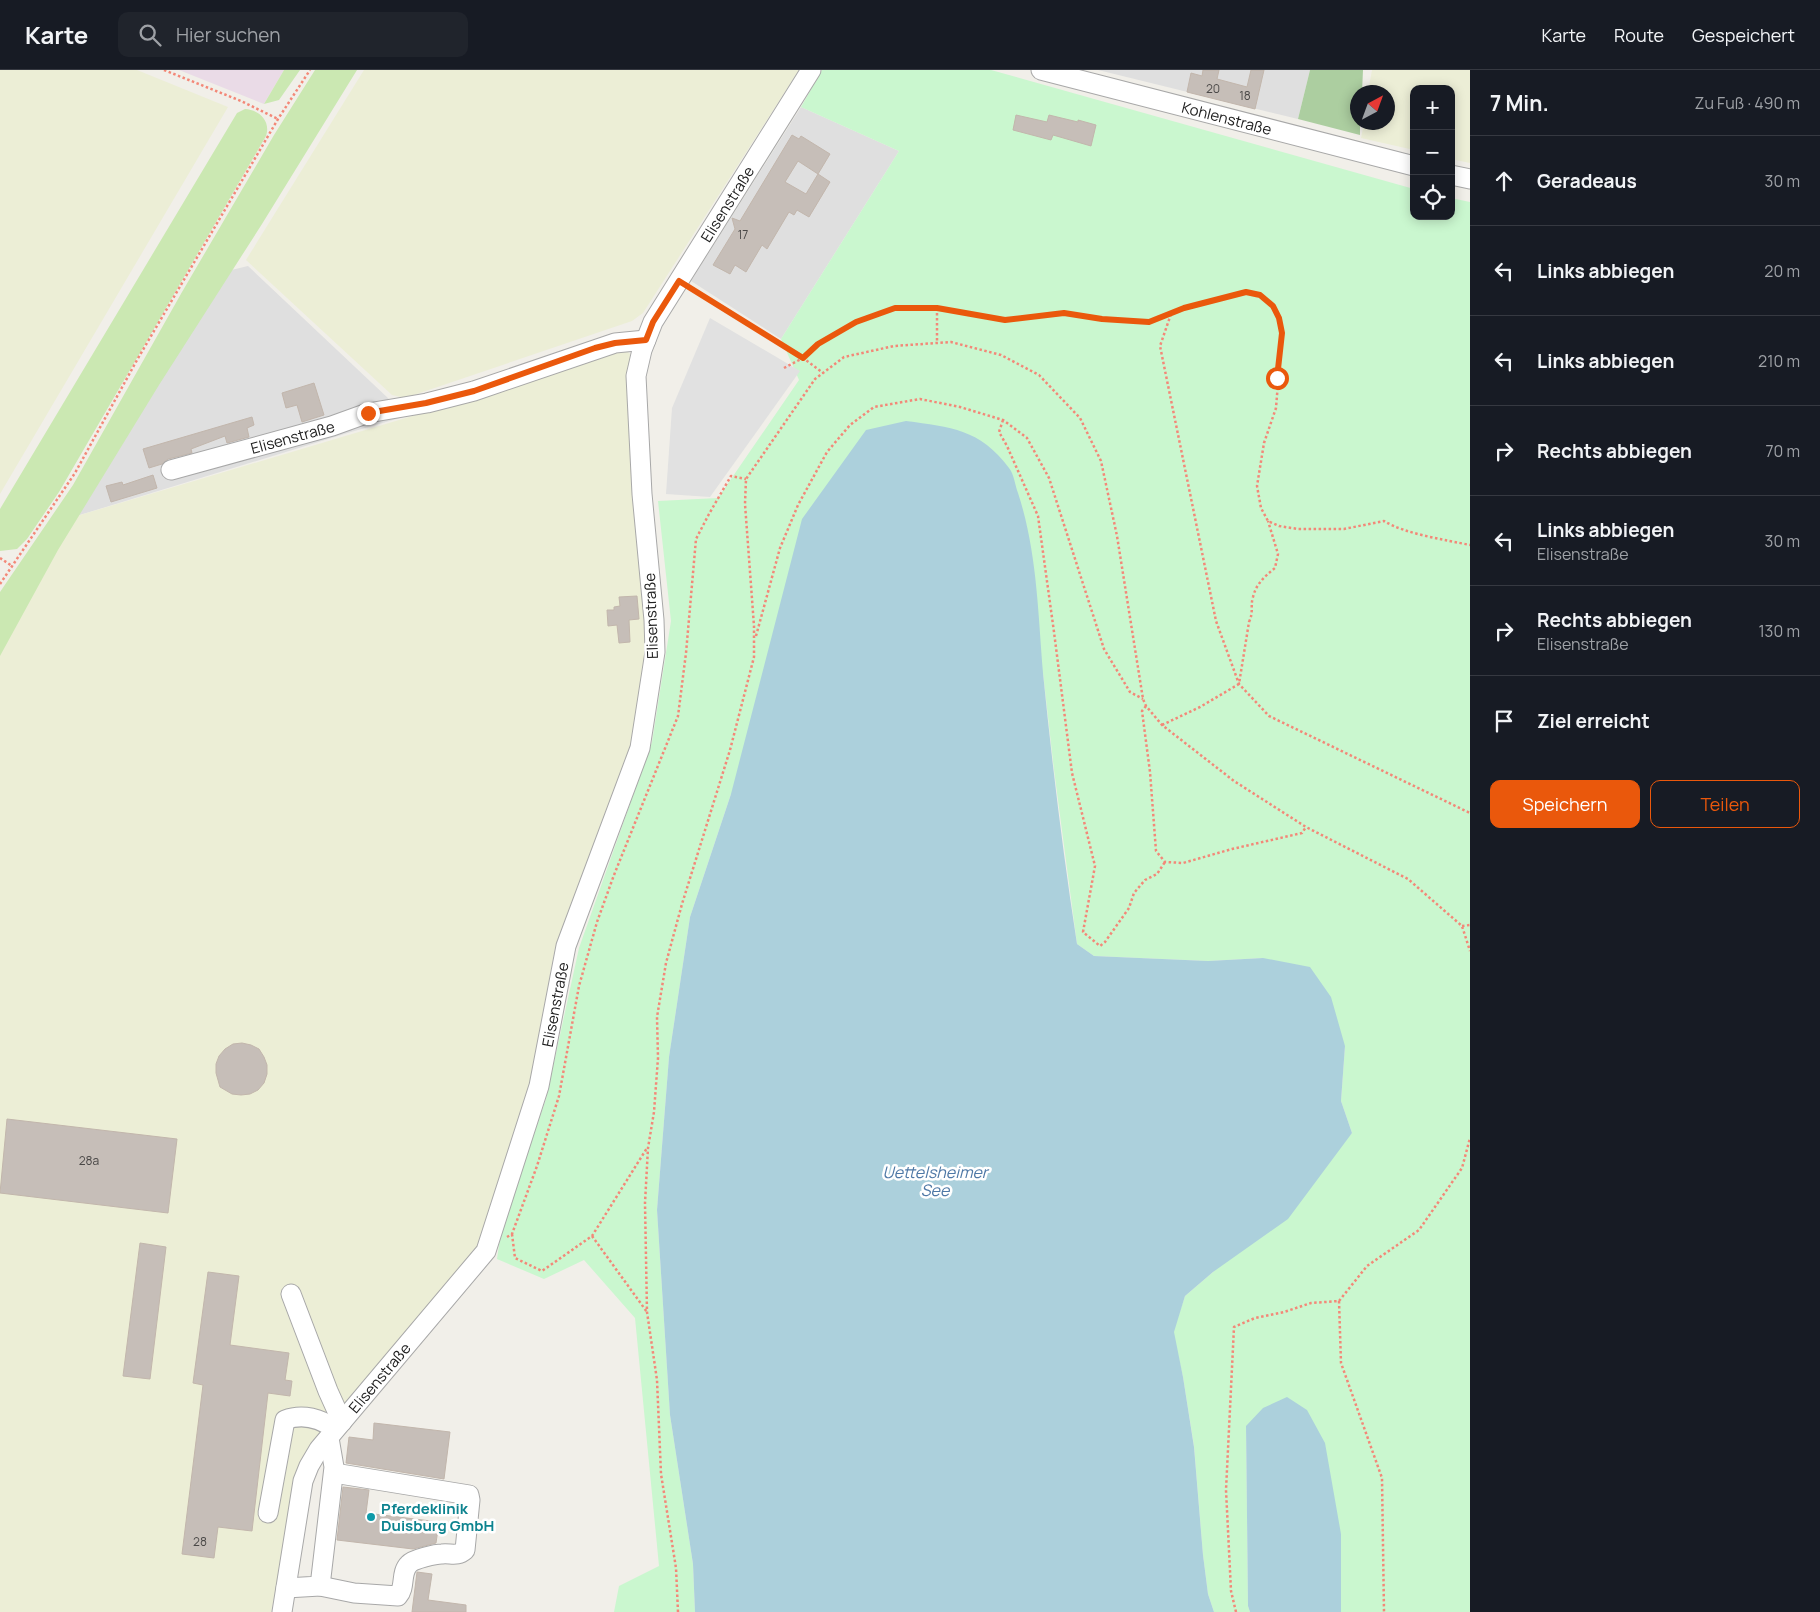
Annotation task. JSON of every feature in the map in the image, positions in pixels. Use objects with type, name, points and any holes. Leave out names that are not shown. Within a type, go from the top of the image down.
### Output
[{"type":"street","name":"Elisenstraße","points":[[282,1612],[303,1481],[309,1466],[319,1449],[486,1251],[538,1086],[566,946],[640,748],[645,721],[655,652],[654,620],[642,494],[636,376],[642,350],[653,322],[811,70]]},
{"type":"street","name":"Kohlenstraße","points":[[1041,70],[1410,165]]},
{"type":"street","points":[[1455,176],[1470,179]]},
{"type":"street","name":"Elisenstraße","points":[[171,470],[332,426],[368,413],[433,402],[474,391],[615,343],[646,340]]},
{"type":"street","points":[[291,1294],[328,1391],[335,1430],[334,1473],[320,1586]]},
{"type":"street","points":[[268,1513],[285,1420],[291,1418],[316,1418],[323,1420],[335,1430]]},
{"type":"street","points":[[286,1588],[320,1586],[354,1593],[398,1596],[402,1591],[404,1572],[408,1564],[442,1554],[461,1554],[465,1550],[469,1495],[334,1473]]},
{"type":"path","points":[[164,70],[241,101],[278,119]]},
{"type":"path","points":[[0,584],[75,473],[137,360],[278,119],[310,70]]},
{"type":"path","points":[[679,281],[803,358],[823,373]]},
{"type":"path","points":[[784,368],[803,358],[818,344],[856,322],[895,308],[937,308],[1005,320],[1064,313],[1102,319],[1149,322],[1184,308],[1246,292],[1260,295],[1273,306],[1279,318],[1282,333],[1276,408],[1264,443],[1257,486],[1261,508],[1268,521],[1278,554],[1276,568],[1262,579],[1252,598],[1252,614],[1239,684]]},
{"type":"path","points":[[937,308],[937,343]]},
{"type":"path","points":[[1172,314],[1160,346],[1216,621],[1239,684],[1269,716],[1470,812]]},
{"type":"path","points":[[678,1612],[676,1568],[661,1474],[657,1380],[647,1312],[645,1203],[648,1148],[654,1112],[658,1058],[657,1017],[666,963],[682,904],[730,750],[754,657],[744,504],[746,479],[815,379],[844,356],[894,346],[951,342],[1001,355],[1039,375],[1080,418],[1101,461],[1117,536],[1143,699],[1146,706],[1162,725],[1234,781],[1306,827],[1408,879],[1462,926],[1470,951]]},
{"type":"path","points":[[754,640],[780,548],[798,505],[827,452],[850,425],[874,407],[920,400],[960,407],[1003,420],[1027,438],[1049,478],[1104,649],[1130,692],[1143,699]]},
{"type":"path","points":[[1003,420],[999,432],[1038,516],[1072,773],[1095,866],[1083,932],[1100,946],[1105,942],[1129,908],[1134,892],[1145,880],[1157,874],[1165,862]]},
{"type":"path","points":[[648,1148],[592,1236],[542,1271],[515,1258],[512,1234],[537,1166],[559,1096],[579,986],[597,922],[678,716],[686,653],[696,539],[731,476],[746,479]]},
{"type":"path","points":[[1268,521],[1279,526],[1298,529],[1344,528],[1384,520],[1390,524],[1425,536],[1470,545]]},
{"type":"path","points":[[0,558],[12,566]]},
{"type":"path","points":[[1162,725],[1200,707],[1239,684]]},
{"type":"path","points":[[1146,706],[1142,711],[1150,772],[1156,852],[1165,862],[1183,863],[1232,849],[1302,833],[1306,827]]},
{"type":"path","points":[[1462,926],[1470,925]]},
{"type":"path","points":[[1384,1612],[1382,1478],[1341,1363],[1339,1301],[1367,1266],[1419,1230],[1462,1168],[1470,1138]]},
{"type":"path","points":[[486,1251],[512,1234]]},
{"type":"path","points":[[592,1236],[647,1312]]},
{"type":"path","points":[[1236,1612],[1231,1590],[1226,1490],[1234,1326],[1255,1318],[1284,1312],[1310,1303],[1339,1301]]},
{"type":"shaded area","points":[[179,70],[284,70],[264,104]]},
{"type":"shaded area","points":[[1098,70],[1310,70],[1298,119]]},
{"type":"shaded area","points":[[801,107],[899,151],[781,339],[691,281]]},
{"type":"shaded area","points":[[248,266],[407,416],[70,518],[223,272]]},
{"type":"shaded area","points":[[710,318],[800,371],[710,497],[666,494],[672,408]]},
{"type":"green space","points":[[0,70],[137,70],[228,107],[0,494]]},
{"type":"green space","points":[[284,70],[300,70],[279,100],[264,104]]},
{"type":"green space","points":[[315,70],[357,70],[262,224],[159,385],[58,550],[0,656],[0,592],[73,485],[182,292],[274,135]]},
{"type":"green space","points":[[364,70],[799,70],[643,313],[632,321],[405,398],[392,395],[246,260]]},
{"type":"green space","points":[[822,70],[991,70],[1410,188],[1410,220],[1455,220],[1455,199],[1470,202],[1470,1612],[1341,1612],[1341,1534],[1246,1426],[1248,1606],[1250,1612],[1214,1612],[1208,1594],[1203,1555],[1194,1446],[1183,1377],[1173,1332],[1185,1296],[1213,1272],[1352,1133],[1341,1101],[1345,1046],[1263,958],[1208,961],[1094,956],[1077,944],[1043,673],[731,794],[690,917],[669,1057],[657,1210],[670,1415],[693,1564],[695,1612],[614,1612],[619,1586],[659,1566],[635,1318],[584,1260],[544,1279],[497,1259],[501,1231],[546,1099],[579,948],[652,742],[671,621],[658,501],[718,498],[799,380],[781,339],[899,151],[801,107]]},
{"type":"green space","points":[[1310,70],[1363,70],[1362,85],[1350,85],[1350,130],[1360,130],[1360,135],[1298,119]]},
{"type":"green space","points":[[1372,70],[1470,70],[1470,163],[1455,160],[1455,85],[1410,85],[1410,149],[1361,138],[1363,130],[1395,130],[1395,85],[1369,85]]},
{"type":"green space","points":[[245,109],[260,114],[266,122],[266,136],[59,492],[27,539],[17,549],[0,551],[0,509],[237,113]]},
{"type":"green space","points":[[625,349],[631,355],[647,641],[633,746],[555,948],[529,1090],[480,1245],[302,1459],[271,1612],[0,1612],[0,647],[70,518],[466,400]]},
{"type":"water","name":"Uettelsheimer See","points":[[906,421],[951,428],[976,438],[998,455],[1011,470],[1013,476],[1024,515],[1033,559],[1054,775],[1077,944],[1094,956],[1208,961],[1263,958],[1310,967],[1331,997],[1345,1046],[1341,1101],[1352,1133],[1288,1219],[1213,1272],[1185,1296],[1174,1332],[1194,1447],[1203,1555],[1208,1594],[1214,1612],[695,1612],[693,1564],[670,1415],[657,1210],[669,1057],[690,917],[731,794],[802,519],[866,430]]},
{"type":"water","points":[[1287,1397],[1307,1410],[1325,1443],[1341,1534],[1341,1612],[1250,1612],[1248,1606],[1246,1426],[1263,1408]]},
{"type":"building","points":[[1203,70],[1219,70],[1217,79],[1247,87],[1251,70],[1264,70],[1255,109],[1187,92],[1191,73],[1202,76]]},
{"type":"building","points":[[1016,115],[1047,122],[1049,115],[1096,125],[1091,146],[1053,135],[1051,140],[1013,130]]},
{"type":"building","points":[[792,135],[799,139],[801,136],[830,154],[818,174],[830,182],[809,217],[797,210],[794,215],[789,212],[767,249],[762,245],[746,272],[735,265],[730,274],[713,265],[735,229],[732,218],[740,221]],"holes":[[[798,161],[818,174],[806,194],[785,182]]]},
{"type":"building","points":[[314,383],[324,415],[302,422],[297,405],[286,408],[282,393]]},
{"type":"building","points":[[252,417],[254,425],[247,428],[249,437],[227,443],[225,436],[191,449],[192,453],[168,459],[162,464],[149,468],[143,449]]},
{"type":"building","points":[[153,475],[157,488],[111,502],[106,486],[122,482],[123,485]]},
{"type":"building","points":[[637,596],[639,619],[629,620],[630,642],[619,643],[617,625],[608,626],[607,610],[614,610],[614,607],[620,606],[619,597]]},
{"type":"building","points":[[242,1043],[259,1049],[267,1065],[267,1074],[264,1083],[258,1090],[250,1094],[241,1095],[232,1094],[220,1087],[216,1073],[216,1064],[219,1056],[225,1049],[233,1044]]},
{"type":"building","points":[[7,1119],[177,1139],[168,1213],[0,1193]]},
{"type":"building","points":[[140,1243],[166,1247],[150,1379],[123,1376]]},
{"type":"building","points":[[208,1272],[239,1276],[230,1345],[289,1353],[285,1380],[292,1381],[290,1396],[268,1393],[252,1531],[218,1527],[214,1558],[182,1554],[203,1385],[193,1383]]},
{"type":"building","points":[[374,1423],[450,1432],[444,1479],[346,1463],[349,1437],[373,1440]]},
{"type":"building","name":"Pferdeklinik Duisburg GmbH","points":[[343,1487],[369,1490],[366,1513],[439,1522],[436,1543],[413,1549],[337,1540]]},
{"type":"building","points":[[417,1572],[432,1574],[428,1600],[466,1605],[466,1612],[412,1612]]},
{"type":"place","name":"Pferdeklinik Duisburg GmbH","points":[[371,1517]]},
{"type":"route","points":[[368,413],[426,403],[474,391],[595,348],[615,343],[646,340],[653,322],[679,281],[803,358],[818,344],[856,322],[895,308],[937,308],[1005,320],[1064,313],[1102,319],[1149,322],[1184,308],[1246,292],[1260,295],[1273,306],[1279,318],[1282,333],[1277,378]]}]
